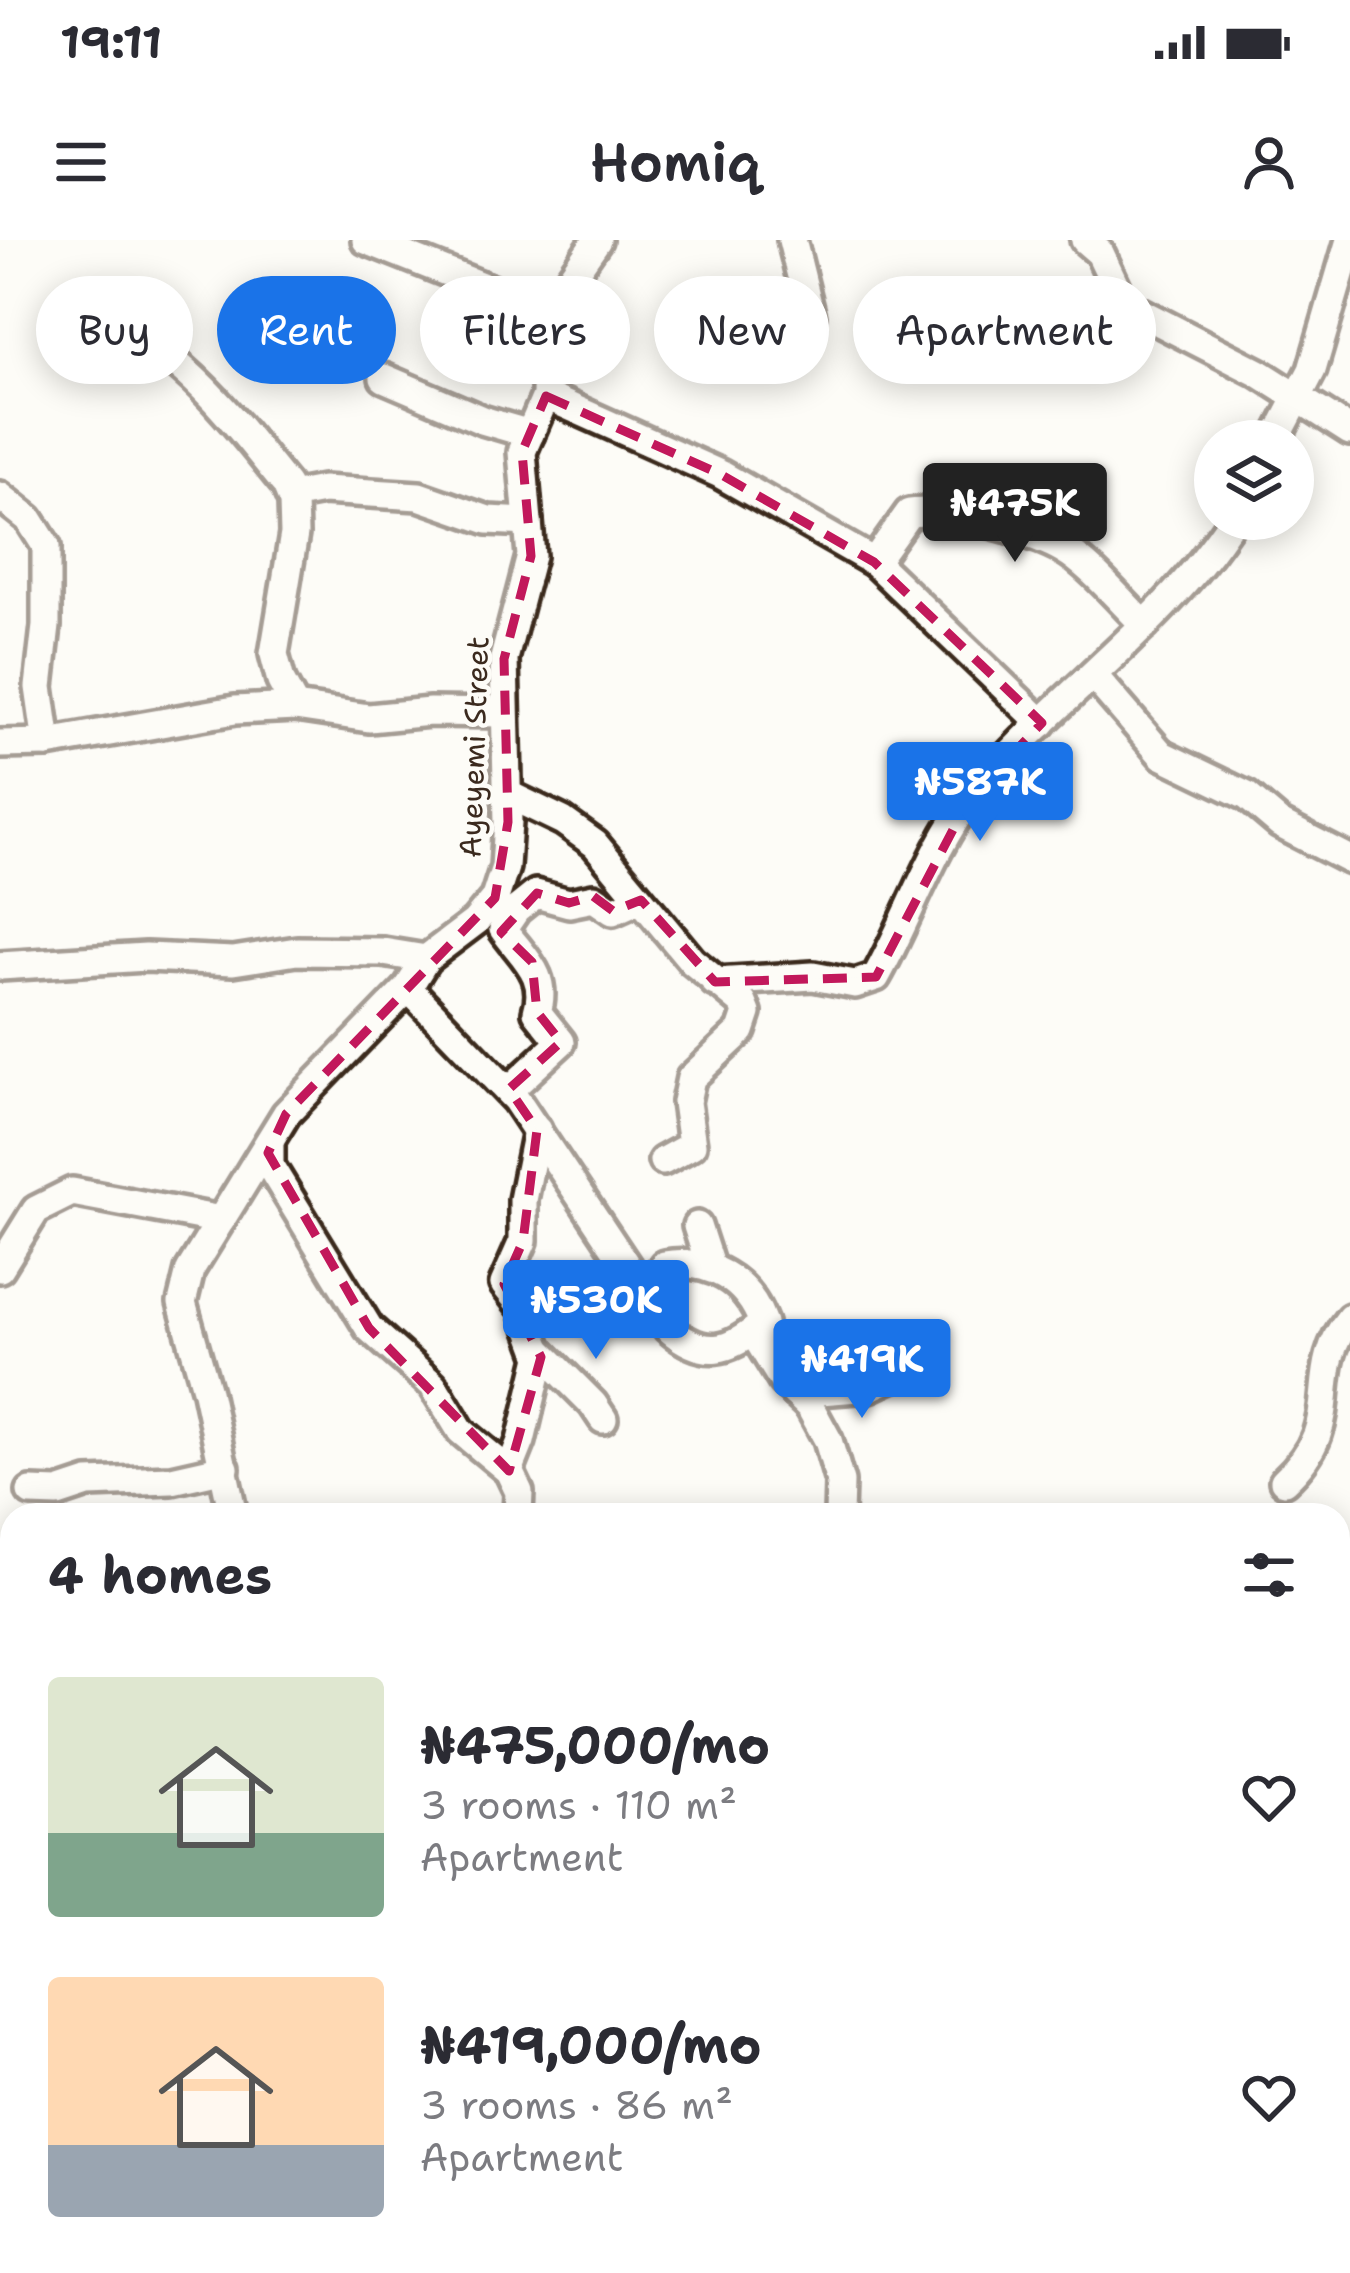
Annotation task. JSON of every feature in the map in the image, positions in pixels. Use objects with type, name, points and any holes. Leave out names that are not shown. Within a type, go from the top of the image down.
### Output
[{"type":"street","points":[[367,240],[457,276]]},
{"type":"street","points":[[572,276],[597,240]]},
{"type":"street","points":[[791,240],[800,276]]},
{"type":"street","points":[[1085,240],[1100,254],[1124,304],[1259,373],[1350,430]]},
{"type":"street","points":[[1285,420],[1312,370],[1350,240]]},
{"type":"street","points":[[193,378],[211,394],[291,496],[294,534],[274,654],[295,707]]},
{"type":"street","points":[[396,383],[482,420],[530,434]]},
{"type":"street","name":"Ayeyemi Street","points":[[426,959],[476,922],[495,898],[505,867],[504,659],[531,556],[523,452],[546,396],[546,384]]},
{"type":"street","points":[[546,396],[720,474],[874,562],[1042,723]]},
{"type":"street","points":[[291,496],[323,490],[419,496],[488,520],[528,522]]},
{"type":"street","points":[[6,506],[39,531],[46,546],[46,626],[39,687],[47,742]]},
{"type":"street","points":[[874,562],[909,513],[929,510],[1064,549],[1145,625]]},
{"type":"street","points":[[715,982],[813,976],[855,984],[876,977],[968,801],[1145,625],[1220,540]]},
{"type":"street","points":[[1093,674],[1162,755],[1247,796],[1280,824],[1350,860]]},
{"type":"street","points":[[0,744],[47,742],[236,710],[295,707],[368,718],[430,712],[504,713]]},
{"type":"street","points":[[508,795],[563,821],[595,844],[692,961],[742,1003],[747,1013],[741,1031],[691,1078],[686,1102],[692,1145],[663,1161]]},
{"type":"street","points":[[508,1091],[561,1042],[537,1012],[541,999],[532,962],[503,929],[516,910],[536,894],[569,903],[594,898],[613,911],[640,899]]},
{"type":"street","points":[[0,966],[146,957],[233,962],[297,951],[383,952],[426,959],[408,988],[286,1114],[190,1270],[182,1303],[231,1503]]},
{"type":"street","points":[[408,988],[508,1091],[668,1328],[699,1349],[712,1350],[763,1323],[736,1281],[710,1267],[664,1265]]},
{"type":"street","points":[[509,1471],[541,1358],[523,1308],[504,1284],[523,1241],[523,1200],[536,1130]]},
{"type":"street","points":[[270,1141],[270,1166],[369,1328],[433,1385],[461,1430],[509,1471],[519,1503]]},
{"type":"street","points":[[0,1268],[36,1210],[73,1192],[220,1220]]},
{"type":"street","points":[[184,1215],[190,1270]]},
{"type":"street","points":[[697,1226],[710,1267]]},
{"type":"street","points":[[1284,1481],[1307,1462],[1323,1437],[1332,1351],[1350,1318]]},
{"type":"street","points":[[753,1332],[795,1394],[810,1407],[828,1440],[840,1482],[839,1503]]},
{"type":"street","points":[[539,1350],[603,1420]]},
{"type":"street","points":[[795,1394],[858,1390],[909,1370]]},
{"type":"street","points":[[31,1492],[58,1492],[88,1483],[172,1480],[225,1468]]},
{"type":"highlighted area","points":[[546,396],[720,474],[874,562],[1042,723],[968,801],[876,977],[715,982],[641,900],[613,911],[593,896],[569,903],[537,893],[501,932],[532,962],[537,1012],[561,1042],[509,1089],[537,1130],[523,1241],[504,1284],[541,1357],[509,1471],[369,1328],[268,1153],[286,1114],[495,898],[508,822],[504,659],[531,556],[522,452]]}]
